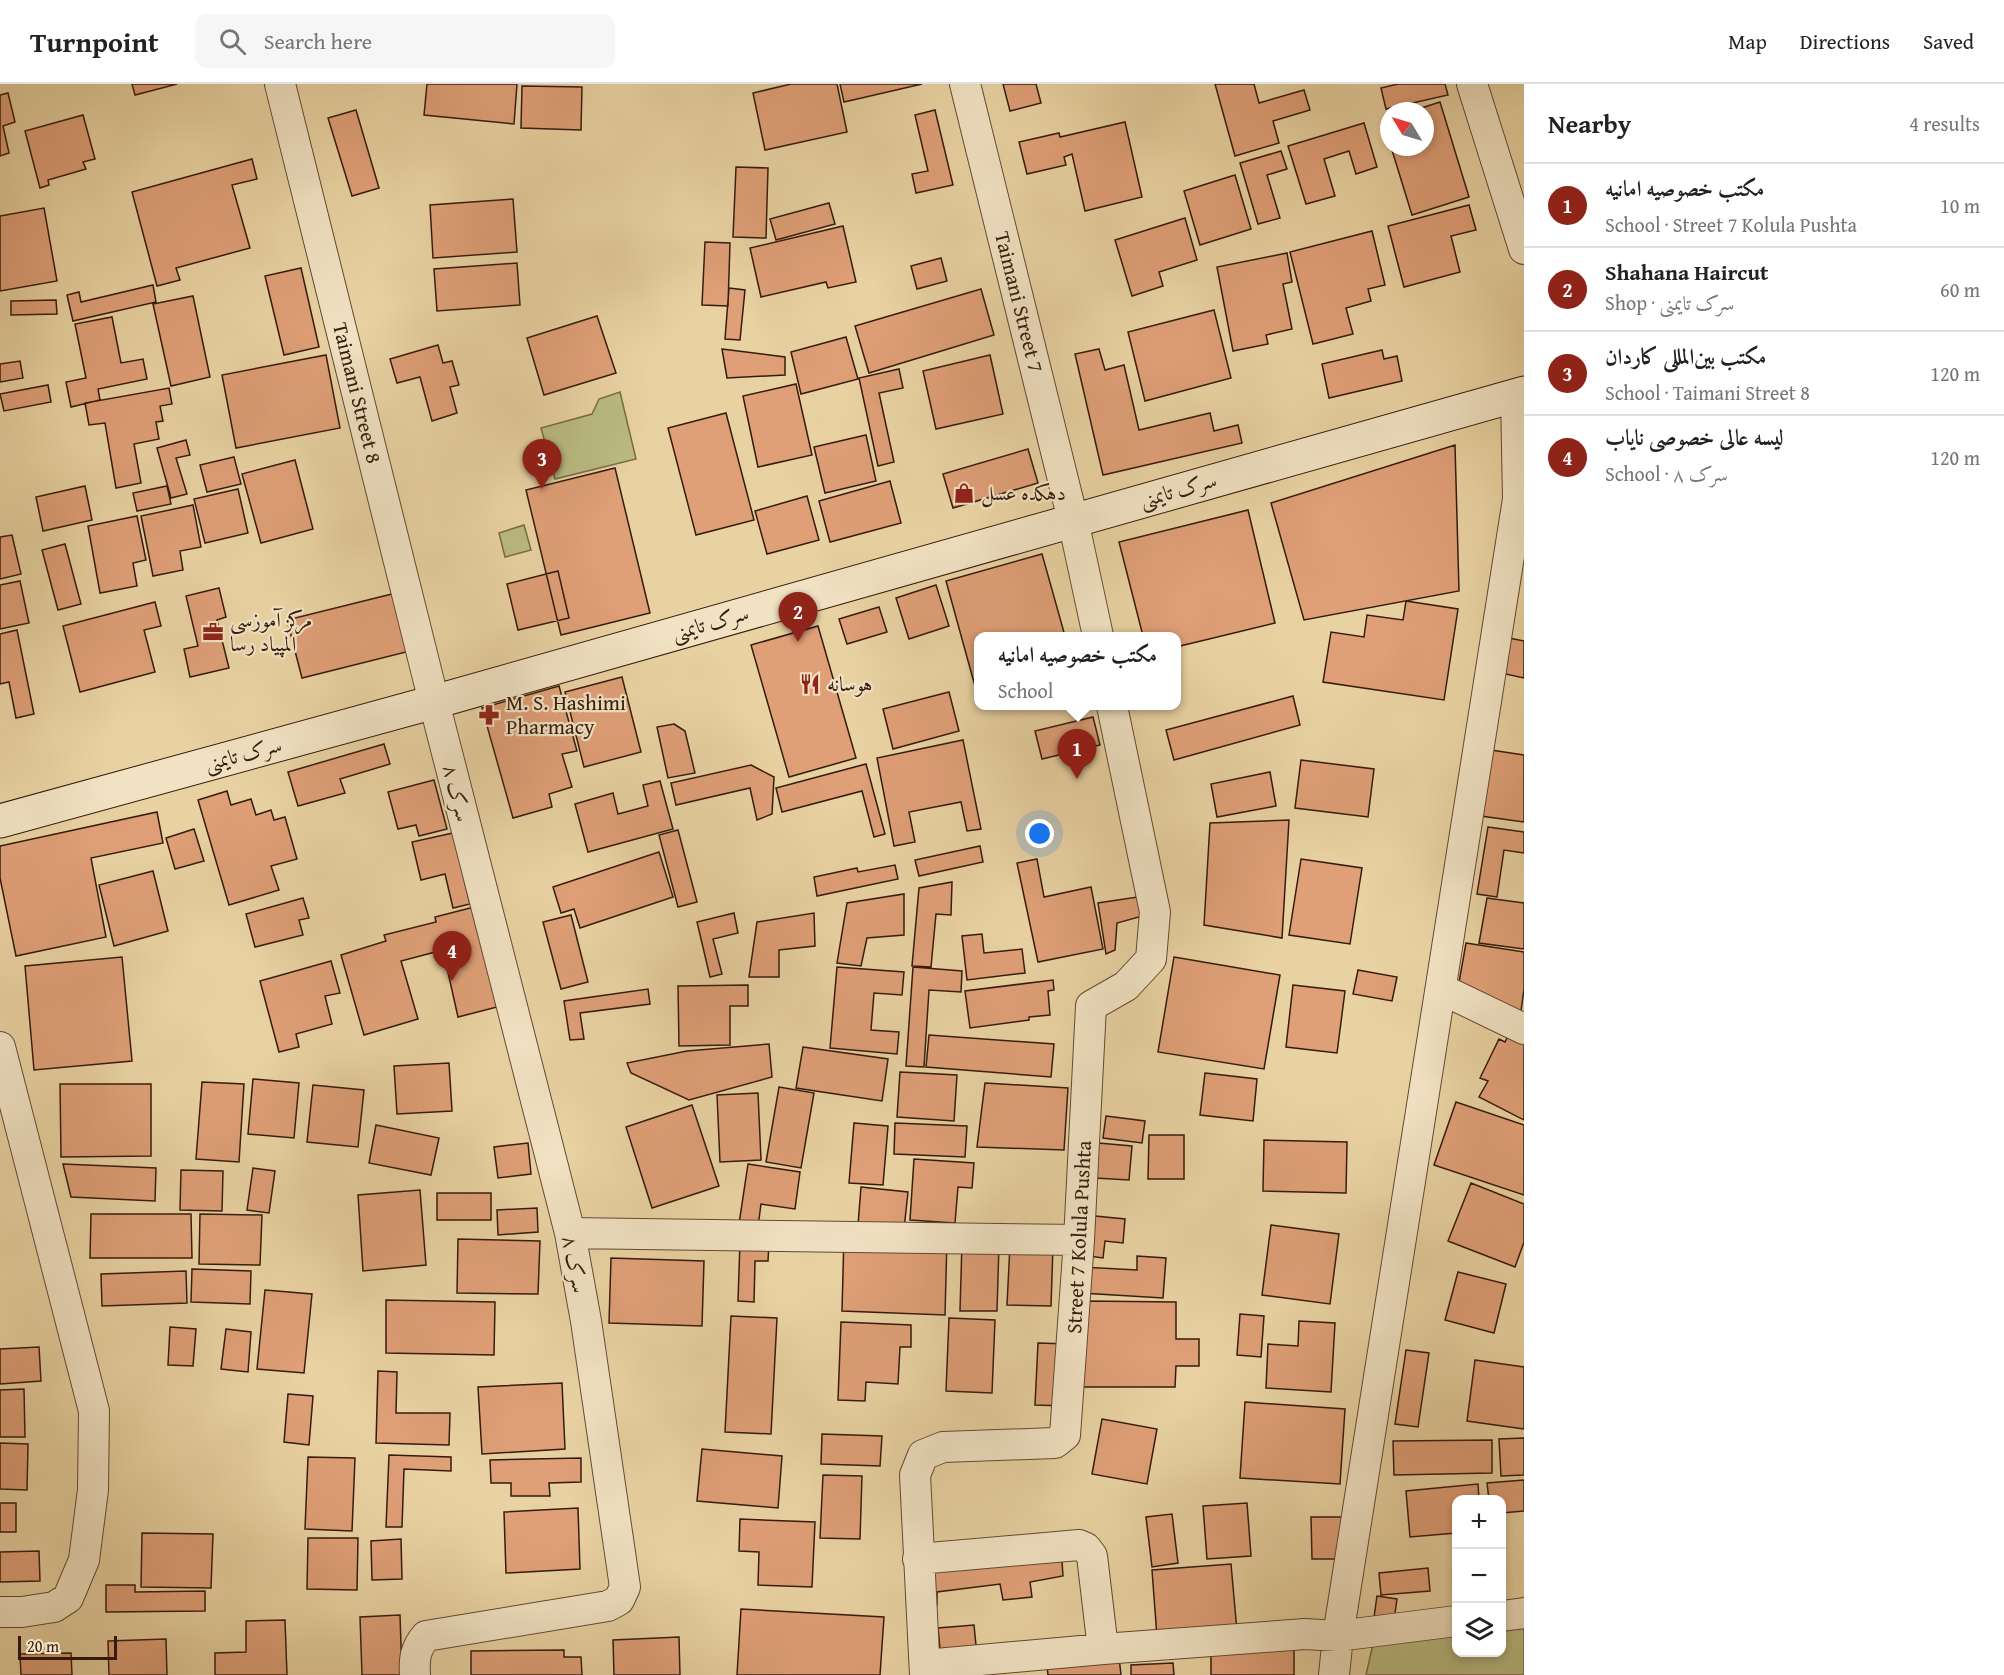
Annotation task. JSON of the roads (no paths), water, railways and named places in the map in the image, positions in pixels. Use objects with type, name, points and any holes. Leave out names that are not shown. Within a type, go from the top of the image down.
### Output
[{"type":"main road","name":"سرک تایمنی","points":[[0,821],[434,702],[1520,394]]},
{"type":"street","name":"Taimani Street 8","points":[[280,84],[434,702]]},
{"type":"street","name":"Taimani Street 7","points":[[965,84],[1073,520]]},
{"type":"street","points":[[1472,84],[1524,249]]},
{"type":"street","points":[[1334,1675],[1338,1636],[1518,499],[1520,394]]},
{"type":"street","points":[[1073,520],[1097,632]]},
{"type":"street","name":"سرک ۸","points":[[415,1675],[414,1655],[426,1636],[608,1606],[620,1600],[625,1587],[586,1322],[570,1233],[434,702]]},
{"type":"street","name":"Street 7 Kolula Pushta","points":[[925,1670],[915,1475],[923,1455],[943,1447],[1055,1443],[1065,1435],[1079,1240],[1091,1006],[1126,986],[1151,959],[1155,912],[1113,710]]},
{"type":"street","points":[[1441,990],[1524,1029]]},
{"type":"street","points":[[0,1047],[94,1411],[93,1490],[84,1560],[68,1598],[54,1607],[22,1612],[0,1612]]},
{"type":"street","points":[[570,1233],[1079,1240]]},
{"type":"street","points":[[918,1559],[1079,1545],[1086,1548],[1092,1556],[1103,1649]]},
{"type":"street","points":[[1506,1615],[1524,1613]]},
{"type":"street","points":[[925,1670],[1103,1649],[1305,1634],[1338,1636],[1452,1622]]},
{"type":"place","name":"مکتب بین‌المللی کاردان","points":[[542,489]]},
{"type":"place","name":"دهکده عسل","points":[[964,493]]},
{"type":"place","name":"مرکز آموزسی المپیاد رسا","points":[[213,632]]},
{"type":"place","name":"Shahana Haircut","points":[[798,642]]},
{"type":"place","name":"هوسانه","points":[[810,684]]},
{"type":"place","name":"M. S. Hashimi Pharmacy","points":[[489,715]]},
{"type":"place","name":"مکتب خصوصیه امانیه","points":[[1077,779]]},
{"type":"place","name":"لیسه عالی خصوصی نایاب","points":[[452,981]]}]
